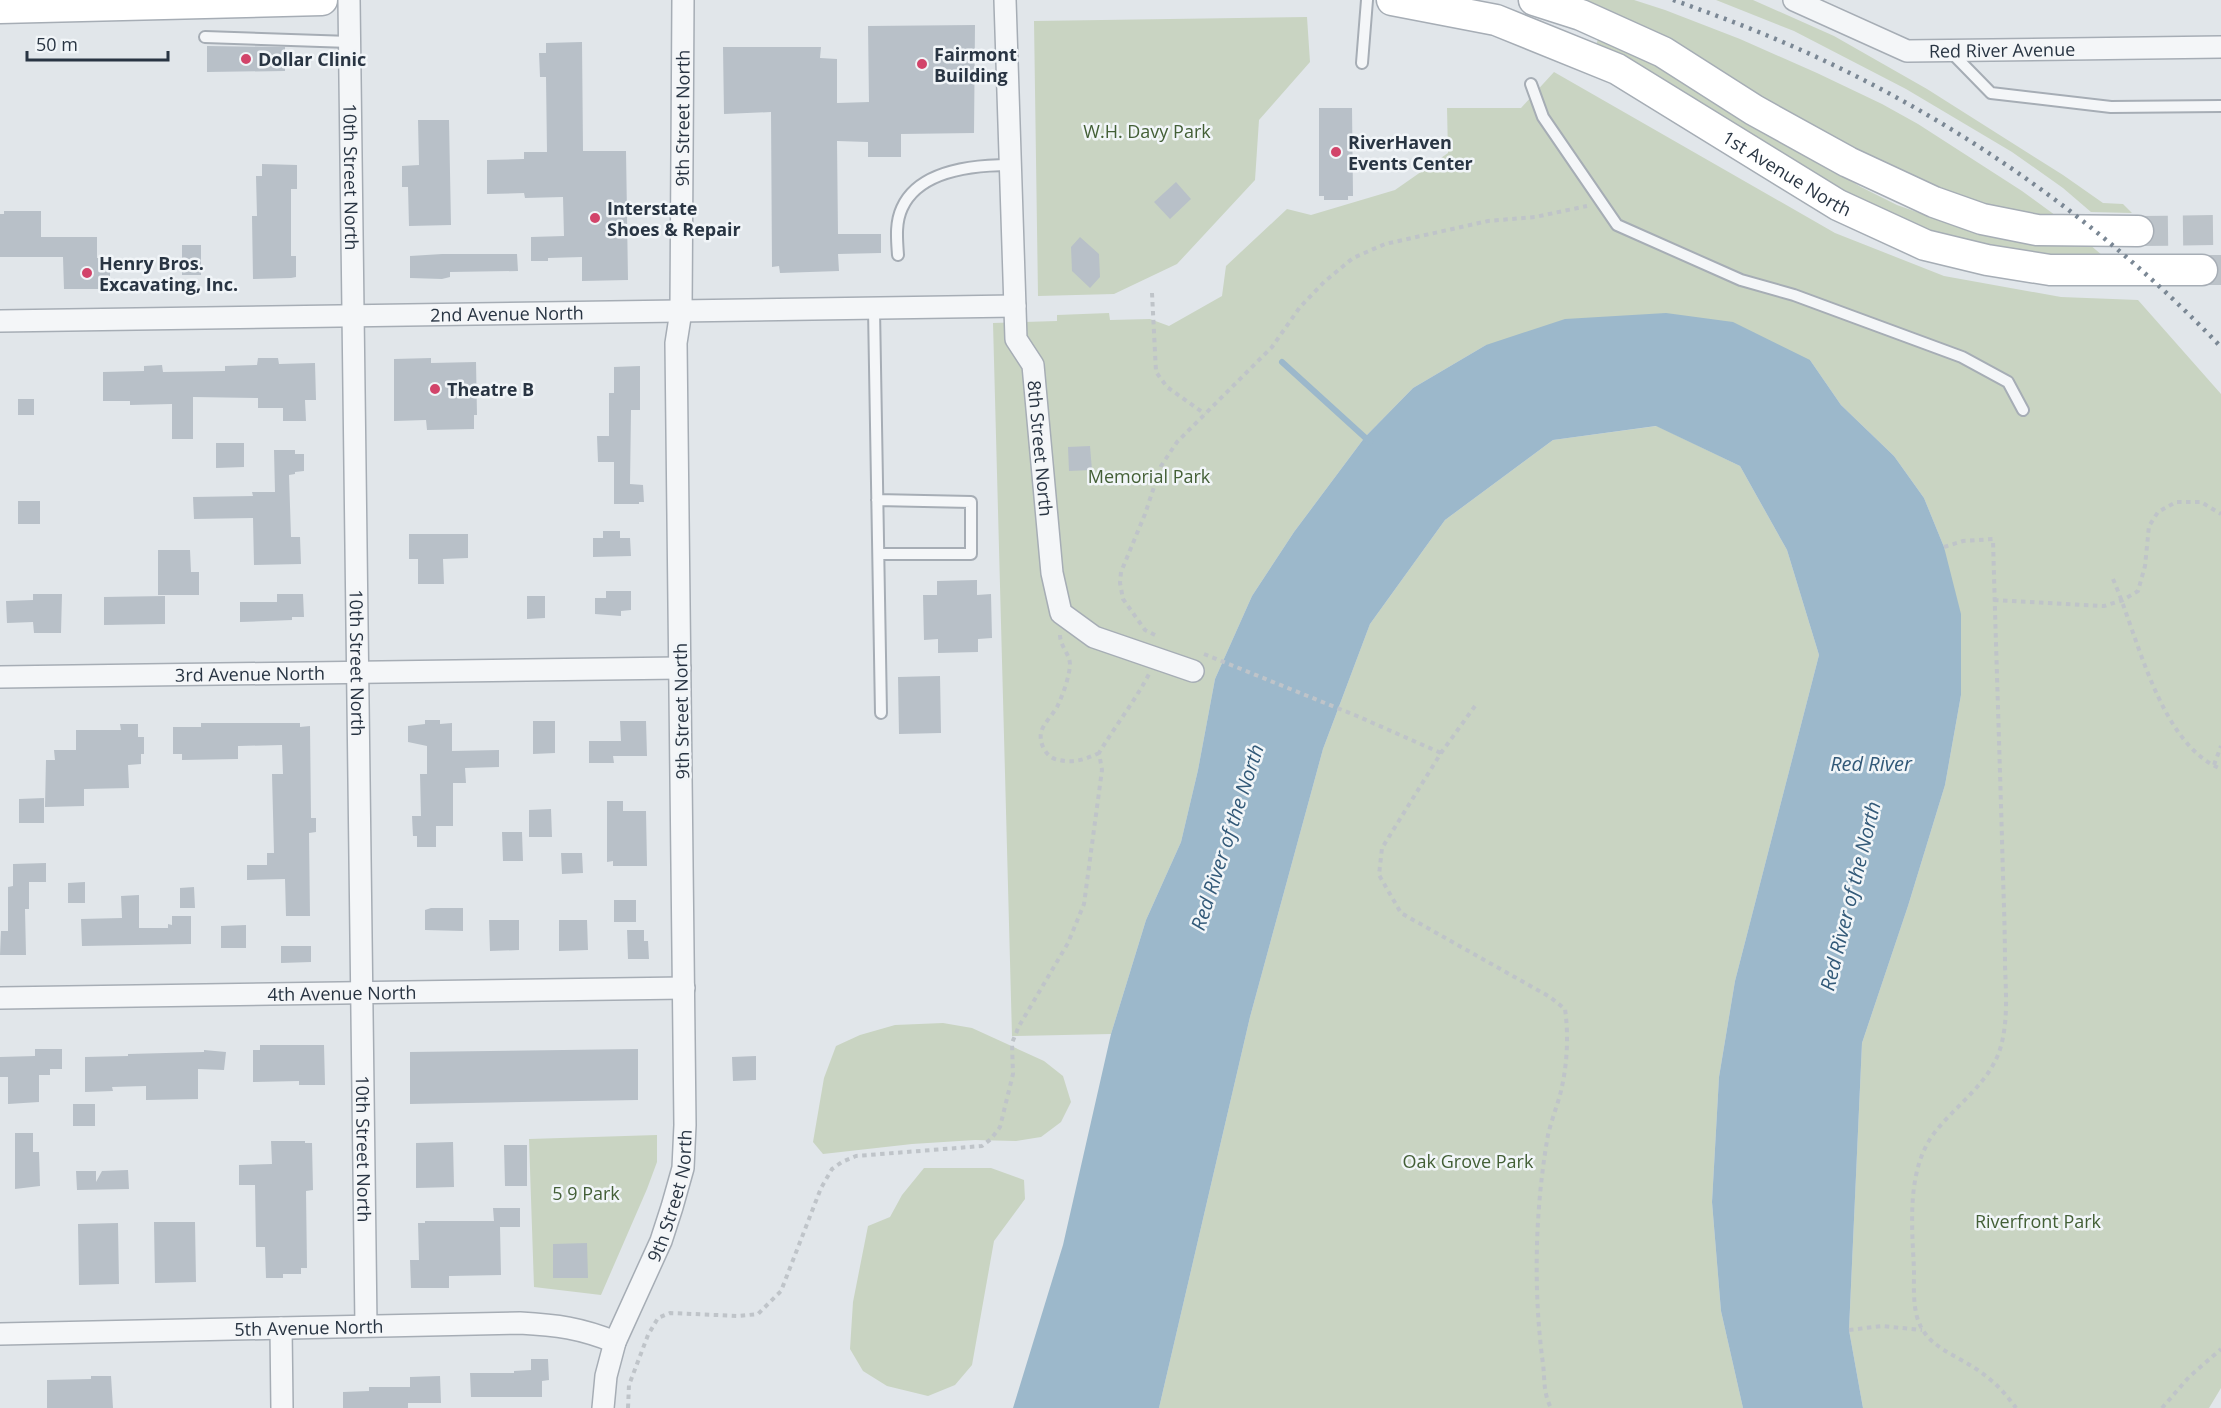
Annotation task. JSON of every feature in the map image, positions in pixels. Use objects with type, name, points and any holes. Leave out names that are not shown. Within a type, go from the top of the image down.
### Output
[{"type":"main road","points":[[0,8],[322,0]]},
{"type":"main road","name":"1st Avenue North","points":[[1392,0],[1496,20],[1617,69],[1838,205],[1925,245],[1987,260],[2050,270],[2202,270]]},
{"type":"main road","name":"1st Avenue North","points":[[1534,0],[1581,15],[1663,52],[1775,122],[1848,162],[1934,202],[1982,219],[2037,230],[2138,231]]},
{"type":"street","name":"10th Street North","points":[[349,0],[366,1326]]},
{"type":"street","name":"9th Street North","points":[[603,1408],[606,1376],[615,1342],[661,1241],[682,1168],[686,1120],[676,343],[681,311],[683,0]]},
{"type":"street","name":"8th Street North","points":[[1005,0],[1016,339],[1033,365],[1052,573],[1060,613]]},
{"type":"street","name":"Red River Avenue","points":[[1794,0],[1907,51],[2221,47]]},
{"type":"street","name":"2nd Avenue North","points":[[0,321],[1015,306]]},
{"type":"street","points":[[1060,613],[1094,637],[1156,658],[1197,659]]},
{"type":"street","name":"3rd Avenue North","points":[[0,677],[680,668]]},
{"type":"street","name":"4th Avenue North","points":[[0,998],[684,988]]},
{"type":"street","name":"5th Avenue North","points":[[0,1334],[520,1323],[588,1331],[615,1342]]},
{"type":"street","points":[[281,1328],[282,1408]]},
{"type":"lane","points":[[1362,63],[1367,0]]},
{"type":"lane","points":[[205,37],[350,42]]},
{"type":"lane","points":[[1949,50],[1991,93],[2111,107],[2221,106]]},
{"type":"lane","points":[[1531,84],[1543,117],[1617,225],[1741,280],[1794,295],[1962,357],[2008,382],[2023,410]]},
{"type":"lane","points":[[898,255],[897,231],[901,209],[915,191],[938,176],[965,167],[1010,165]]},
{"type":"lane","points":[[874,309],[881,713]]},
{"type":"lane","points":[[877,500],[971,502],[971,554],[879,554]]},
{"type":"path","points":[[1060,613],[1060,642],[1068,654],[1070,664],[1058,705],[1041,732],[1042,746],[1050,757],[1066,762],[1083,761],[1099,753],[1138,694],[1163,640],[1145,630],[1123,599],[1120,583],[1121,572],[1145,514],[1161,466],[1177,442],[1272,347],[1300,308],[1324,282],[1353,258],[1385,244],[1488,221],[1514,219],[1602,203]]},
{"type":"path","points":[[1152,293],[1156,372],[1167,387],[1205,414]]},
{"type":"path","points":[[1994,600],[2104,606],[2123,600],[2138,591],[2145,566],[2149,526],[2158,512],[2176,502],[2201,502],[2221,514]]},
{"type":"path","points":[[1944,547],[1963,541],[1993,540],[2005,1026],[1995,1063],[1983,1081],[1934,1133],[1922,1156],[1916,1178],[1912,1221],[1916,1314],[1922,1330],[1932,1342],[1995,1383],[2016,1408]]},
{"type":"path","points":[[2113,579],[2123,600],[2162,707],[2187,745],[2213,766],[2221,769]]},
{"type":"path","points":[[1197,659],[1357,716],[1441,753]]},
{"type":"path","points":[[1475,706],[1441,753],[1382,848],[1379,875],[1401,913],[1550,997],[1565,1009],[1567,1041],[1564,1070],[1549,1133],[1542,1182],[1539,1228],[1537,1320],[1545,1396],[1551,1408]]},
{"type":"path","points":[[2213,766],[2221,746]]},
{"type":"path","points":[[628,1408],[629,1385],[648,1335],[658,1318],[670,1313],[739,1316],[758,1314],[781,1291],[821,1188],[832,1169],[856,1156],[982,1146],[1000,1127],[1013,1074],[1012,1043],[1019,1026],[1068,943],[1084,904],[1102,770],[1099,753]]},
{"type":"path","points":[[1849,1330],[1882,1326],[1922,1330]]},
{"type":"path","points":[[2162,1408],[2189,1377],[2221,1349]]},
{"type":"green space","points":[[1581,0],[1634,0],[1740,39],[1817,73],[1918,124],[2022,191],[2059,218],[1996,210],[1918,187]]},
{"type":"green space","points":[[1716,0],[1753,0],[1834,36],[1927,89],[2103,203],[2123,204],[2132,213],[2091,212],[2063,188],[2012,152],[1906,89],[1794,31]]},
{"type":"green space","name":"W.H. Davy Park","points":[[1307,17],[1310,62],[1259,120],[1255,180],[1177,264],[1114,294],[1038,296],[1034,21]]},
{"type":"green space","points":[[1600,36],[1656,66],[1861,187],[1897,205],[1962,228],[2089,244],[2103,256],[2038,254],[1975,244],[1944,236],[1883,213],[1830,186],[1594,48]]},
{"type":"green space","name":"Riverfront Park","points":[[1554,72],[1835,233],[1944,276],[2061,297],[2138,300],[2221,394],[2221,1388],[2209,1408],[1863,1408],[1849,1330],[1862,1043],[1908,906],[1945,785],[1961,695],[1944,547],[1924,498],[1894,456],[1841,405],[1810,360],[1486,345],[1413,388],[1365,437],[1294,532],[1252,596],[1215,679],[1198,770],[1181,842],[1146,920],[1111,1034],[1012,1036],[993,323],[1057,321],[1057,315],[1109,313],[1110,320],[1150,319],[1169,326],[1222,296],[1226,266],[1287,209],[1311,215],[1395,190],[1448,153],[1447,108],[1521,108]]},
{"type":"green space","name":"Oak Grove Park","points":[[1657,426],[1740,466],[1787,550],[1819,655],[1735,981],[1719,1077],[1712,1202],[1721,1311],[1743,1408],[1159,1408],[1250,1017],[1323,749],[1370,624],[1445,520],[1553,440]]},
{"type":"green space","points":[[943,1023],[972,1028],[1044,1061],[1063,1076],[1071,1102],[1061,1122],[1041,1137],[1016,1141],[975,1140],[912,1144],[823,1154],[813,1142],[824,1078],[836,1046],[860,1035],[895,1025]]},
{"type":"green space","name":"5 9 Park","points":[[657,1135],[657,1162],[601,1295],[534,1287],[529,1139]]},
{"type":"green space","points":[[924,1168],[991,1168],[1024,1180],[1025,1199],[994,1241],[972,1365],[955,1385],[928,1396],[887,1386],[863,1371],[850,1349],[853,1302],[868,1226],[890,1217],[902,1195]]},
{"type":"water","name":"Red River","points":[[1666,313],[1733,322],[1810,360],[1841,405],[1894,456],[1924,498],[1944,547],[1961,614],[1961,695],[1945,785],[1908,906],[1862,1043],[1849,1330],[1863,1408],[1743,1408],[1721,1311],[1712,1202],[1719,1077],[1735,981],[1819,655],[1787,550],[1740,466],[1656,426],[1553,440],[1445,520],[1370,624],[1323,749],[1250,1017],[1159,1408],[1013,1408],[1063,1245],[1111,1034],[1146,920],[1181,842],[1198,770],[1215,679],[1252,596],[1294,532],[1365,437],[1413,388],[1486,345],[1565,319]]},
{"type":"building","points":[[975,25],[974,133],[901,134],[901,157],[868,157],[868,142],[837,141],[838,234],[881,234],[881,253],[838,254],[839,271],[780,273],[779,266],[772,267],[771,112],[724,114],[723,47],[821,47],[820,58],[837,59],[837,103],[869,102],[868,26]]},
{"type":"building","points":[[582,42],[583,151],[626,151],[628,280],[582,281],[582,257],[531,261],[531,237],[564,236],[563,197],[525,198],[524,193],[487,194],[487,160],[524,159],[524,152],[547,152],[546,77],[540,77],[539,53],[546,53],[546,43]]},
{"type":"building","name":"Dollar Clinic","points":[[207,46],[285,47],[285,71],[207,72]]},
{"type":"building","name":"RiverHaven Events Center","points":[[1319,108],[1352,108],[1353,196],[1348,196],[1348,200],[1324,200],[1324,196],[1319,196]]},
{"type":"building","points":[[418,120],[449,120],[451,225],[409,226],[408,187],[402,187],[402,166],[419,165]]},
{"type":"building","points":[[262,164],[297,165],[297,189],[291,189],[291,256],[296,256],[296,277],[253,279],[252,216],[257,216],[256,176],[262,176]]},
{"type":"building","points":[[1176,182],[1191,199],[1170,219],[1154,202]]},
{"type":"building","points":[[4,211],[41,211],[41,237],[97,237],[97,258],[110,258],[110,289],[64,289],[63,257],[0,257],[0,214],[4,214]]},
{"type":"building","points":[[1080,237],[1099,254],[1100,277],[1090,288],[1072,271],[1071,247]]},
{"type":"building","points":[[182,245],[201,245],[201,275],[182,275]]},
{"type":"building","points":[[517,254],[518,271],[450,272],[450,277],[442,279],[410,278],[410,256]]},
{"type":"building","points":[[258,358],[278,358],[279,364],[315,363],[316,400],[305,400],[306,421],[283,421],[283,408],[258,408],[258,398],[193,397],[193,439],[172,439],[172,404],[130,405],[130,401],[103,401],[103,372],[144,371],[144,366],[162,365],[163,372],[225,371],[225,366],[257,365]]},
{"type":"building","name":"Theatre B","points":[[431,358],[431,363],[476,362],[477,415],[474,415],[474,429],[427,430],[426,420],[394,421],[394,359]]},
{"type":"building","points":[[640,366],[640,410],[631,410],[630,484],[643,485],[644,502],[614,504],[614,462],[598,462],[597,436],[609,436],[609,393],[614,393],[614,367]]},
{"type":"building","points":[[18,399],[34,399],[34,415],[18,415]]},
{"type":"building","points":[[216,443],[244,443],[244,467],[216,468]]},
{"type":"building","points":[[1090,446],[1092,470],[1069,471],[1068,447]]},
{"type":"building","points":[[274,450],[295,450],[295,454],[304,454],[304,471],[289,475],[291,537],[300,537],[301,564],[254,565],[253,518],[194,519],[193,497],[253,496],[252,492],[275,492]]},
{"type":"building","points":[[18,501],[40,501],[40,524],[18,524]]},
{"type":"building","points":[[603,531],[620,531],[620,538],[630,538],[631,556],[593,557],[593,538],[603,538]]},
{"type":"building","points":[[409,534],[468,534],[468,558],[443,559],[444,584],[418,584],[418,559],[409,559]]},
{"type":"building","points":[[158,550],[190,550],[191,572],[199,572],[199,595],[158,595]]},
{"type":"building","points":[[977,580],[977,595],[991,594],[992,638],[978,639],[978,652],[938,653],[938,639],[924,640],[923,595],[937,595],[937,581]]},
{"type":"building","points":[[606,591],[631,591],[631,610],[621,611],[621,616],[595,614],[595,598],[606,598]]},
{"type":"building","points":[[33,594],[62,594],[61,633],[34,633],[33,622],[7,623],[6,601],[33,600]]},
{"type":"building","points":[[277,594],[303,594],[304,617],[292,617],[292,620],[240,622],[240,602],[277,602]]},
{"type":"building","points":[[165,596],[165,624],[104,625],[104,597]]},
{"type":"building","points":[[527,596],[545,596],[545,618],[527,619]]},
{"type":"building","points":[[940,676],[941,733],[899,734],[898,677]]},
{"type":"building","points":[[425,720],[440,720],[440,724],[452,723],[452,751],[499,750],[499,767],[465,768],[466,783],[453,783],[453,826],[436,826],[436,847],[417,847],[417,836],[413,836],[412,816],[421,816],[420,774],[427,774],[427,746],[408,742],[408,726],[425,724]]},
{"type":"building","points":[[533,721],[555,721],[555,753],[533,754]]},
{"type":"building","points":[[620,721],[646,721],[647,756],[613,756],[614,763],[589,763],[589,741],[621,741]]},
{"type":"building","points":[[201,723],[300,723],[300,727],[310,726],[311,818],[316,818],[316,832],[309,833],[310,916],[286,916],[285,879],[247,880],[247,865],[267,865],[267,853],[274,853],[272,774],[283,774],[282,745],[238,746],[238,759],[182,760],[182,754],[173,754],[173,727],[201,727]]},
{"type":"building","points":[[120,724],[138,724],[138,737],[144,737],[144,754],[141,754],[141,764],[128,765],[129,788],[84,789],[84,806],[45,807],[46,760],[55,760],[54,750],[76,750],[76,730],[121,730]]},
{"type":"building","points":[[44,798],[44,823],[19,823],[19,799]]},
{"type":"building","points":[[607,801],[623,801],[623,811],[646,811],[647,866],[613,866],[613,861],[607,862]]},
{"type":"building","points":[[551,809],[552,837],[529,837],[529,810]]},
{"type":"building","points":[[502,832],[522,832],[523,861],[503,861]]},
{"type":"building","points":[[561,853],[582,853],[583,873],[562,874]]},
{"type":"building","points":[[46,863],[46,882],[29,882],[29,909],[25,909],[26,955],[0,955],[1,931],[8,931],[8,887],[13,886],[13,864]]},
{"type":"building","points":[[85,882],[85,903],[68,903],[68,883]]},
{"type":"building","points":[[194,887],[195,908],[180,908],[180,888]]},
{"type":"building","points":[[139,895],[139,928],[168,928],[168,924],[172,925],[172,916],[191,916],[191,944],[82,946],[81,919],[122,918],[121,896]]},
{"type":"building","points":[[614,900],[636,900],[636,922],[614,922]]},
{"type":"building","points":[[463,908],[463,931],[425,930],[425,910]]},
{"type":"building","points":[[489,920],[519,920],[519,950],[490,951]]},
{"type":"building","points":[[559,920],[587,920],[588,950],[559,951]]},
{"type":"building","points":[[246,925],[246,948],[221,948],[221,926]]},
{"type":"building","points":[[627,930],[644,930],[644,941],[648,941],[649,959],[628,959]]},
{"type":"building","points":[[281,946],[311,946],[311,962],[281,963]]},
{"type":"building","points":[[260,1045],[324,1045],[325,1085],[299,1085],[299,1081],[253,1082],[253,1050],[260,1050]]},
{"type":"building","points":[[35,1049],[62,1049],[62,1069],[50,1069],[50,1075],[39,1075],[39,1102],[8,1104],[8,1077],[0,1077],[0,1057],[35,1056]]},
{"type":"building","points":[[638,1049],[638,1100],[410,1104],[410,1052]]},
{"type":"building","points":[[204,1050],[226,1052],[224,1070],[198,1069],[198,1099],[146,1100],[146,1086],[112,1087],[113,1091],[85,1092],[85,1057],[204,1052]]},
{"type":"building","points":[[756,1056],[756,1080],[733,1081],[732,1057]]},
{"type":"building","points":[[73,1104],[95,1104],[95,1126],[73,1126]]},
{"type":"building","points":[[15,1133],[33,1133],[33,1152],[39,1152],[40,1186],[15,1189]]},
{"type":"building","points":[[271,1141],[312,1143],[313,1190],[306,1191],[307,1268],[301,1268],[301,1274],[283,1274],[283,1278],[266,1278],[265,1247],[256,1247],[255,1185],[239,1185],[239,1165],[272,1164]]},
{"type":"building","points":[[453,1142],[454,1187],[416,1188],[416,1143]]},
{"type":"building","points":[[504,1145],[527,1145],[527,1186],[505,1186]]},
{"type":"building","points":[[128,1170],[129,1189],[77,1190],[76,1171],[96,1171],[96,1182],[102,1171]]},
{"type":"building","points":[[493,1208],[520,1208],[520,1227],[500,1227],[501,1275],[449,1276],[449,1288],[411,1288],[410,1260],[419,1260],[418,1223],[425,1223],[425,1221],[494,1221]]},
{"type":"building","points":[[154,1222],[195,1222],[196,1282],[155,1283]]},
{"type":"building","points":[[118,1223],[119,1284],[79,1285],[78,1224]]},
{"type":"building","points":[[587,1243],[588,1278],[553,1278],[553,1244]]},
{"type":"building","points":[[531,1359],[548,1359],[549,1380],[542,1381],[542,1397],[471,1397],[470,1373],[514,1373],[514,1371],[531,1370]]},
{"type":"building","points":[[91,1376],[111,1376],[113,1408],[47,1408],[47,1380],[91,1379]]},
{"type":"building","points":[[440,1376],[441,1403],[408,1403],[408,1408],[343,1408],[343,1392],[369,1391],[369,1387],[410,1387],[410,1377]]},
{"type":"waterway","points":[[1282,362],[1370,442]]},
{"type":"tunnel","points":[[2138,231],[2221,230]]},
{"type":"tunnel","points":[[2202,270],[2221,270]]},
{"type":"railway","points":[[1673,0],[1792,46],[1910,105],[1966,139],[2021,175],[2074,214],[2174,300],[2221,347]]},
{"type":"place","name":"Dollar Clinic","points":[[246,59]]},
{"type":"place","name":"Fairmont Building","points":[[922,64]]},
{"type":"place","name":"RiverHaven Events Center","points":[[1336,152]]},
{"type":"place","name":"Interstate Shoes & Repair","points":[[595,218]]},
{"type":"place","name":"Henry Bros. Excavating, Inc.","points":[[87,273]]},
{"type":"place","name":"Theatre B","points":[[435,389]]},
{"type":"park label","name":"Memorial Park","points":[[1149,476]]},
{"type":"water label","name":"Red River of the North","points":[[1227,837]]},
{"type":"water label","name":"Red River of the North","points":[[1850,896]]}]
